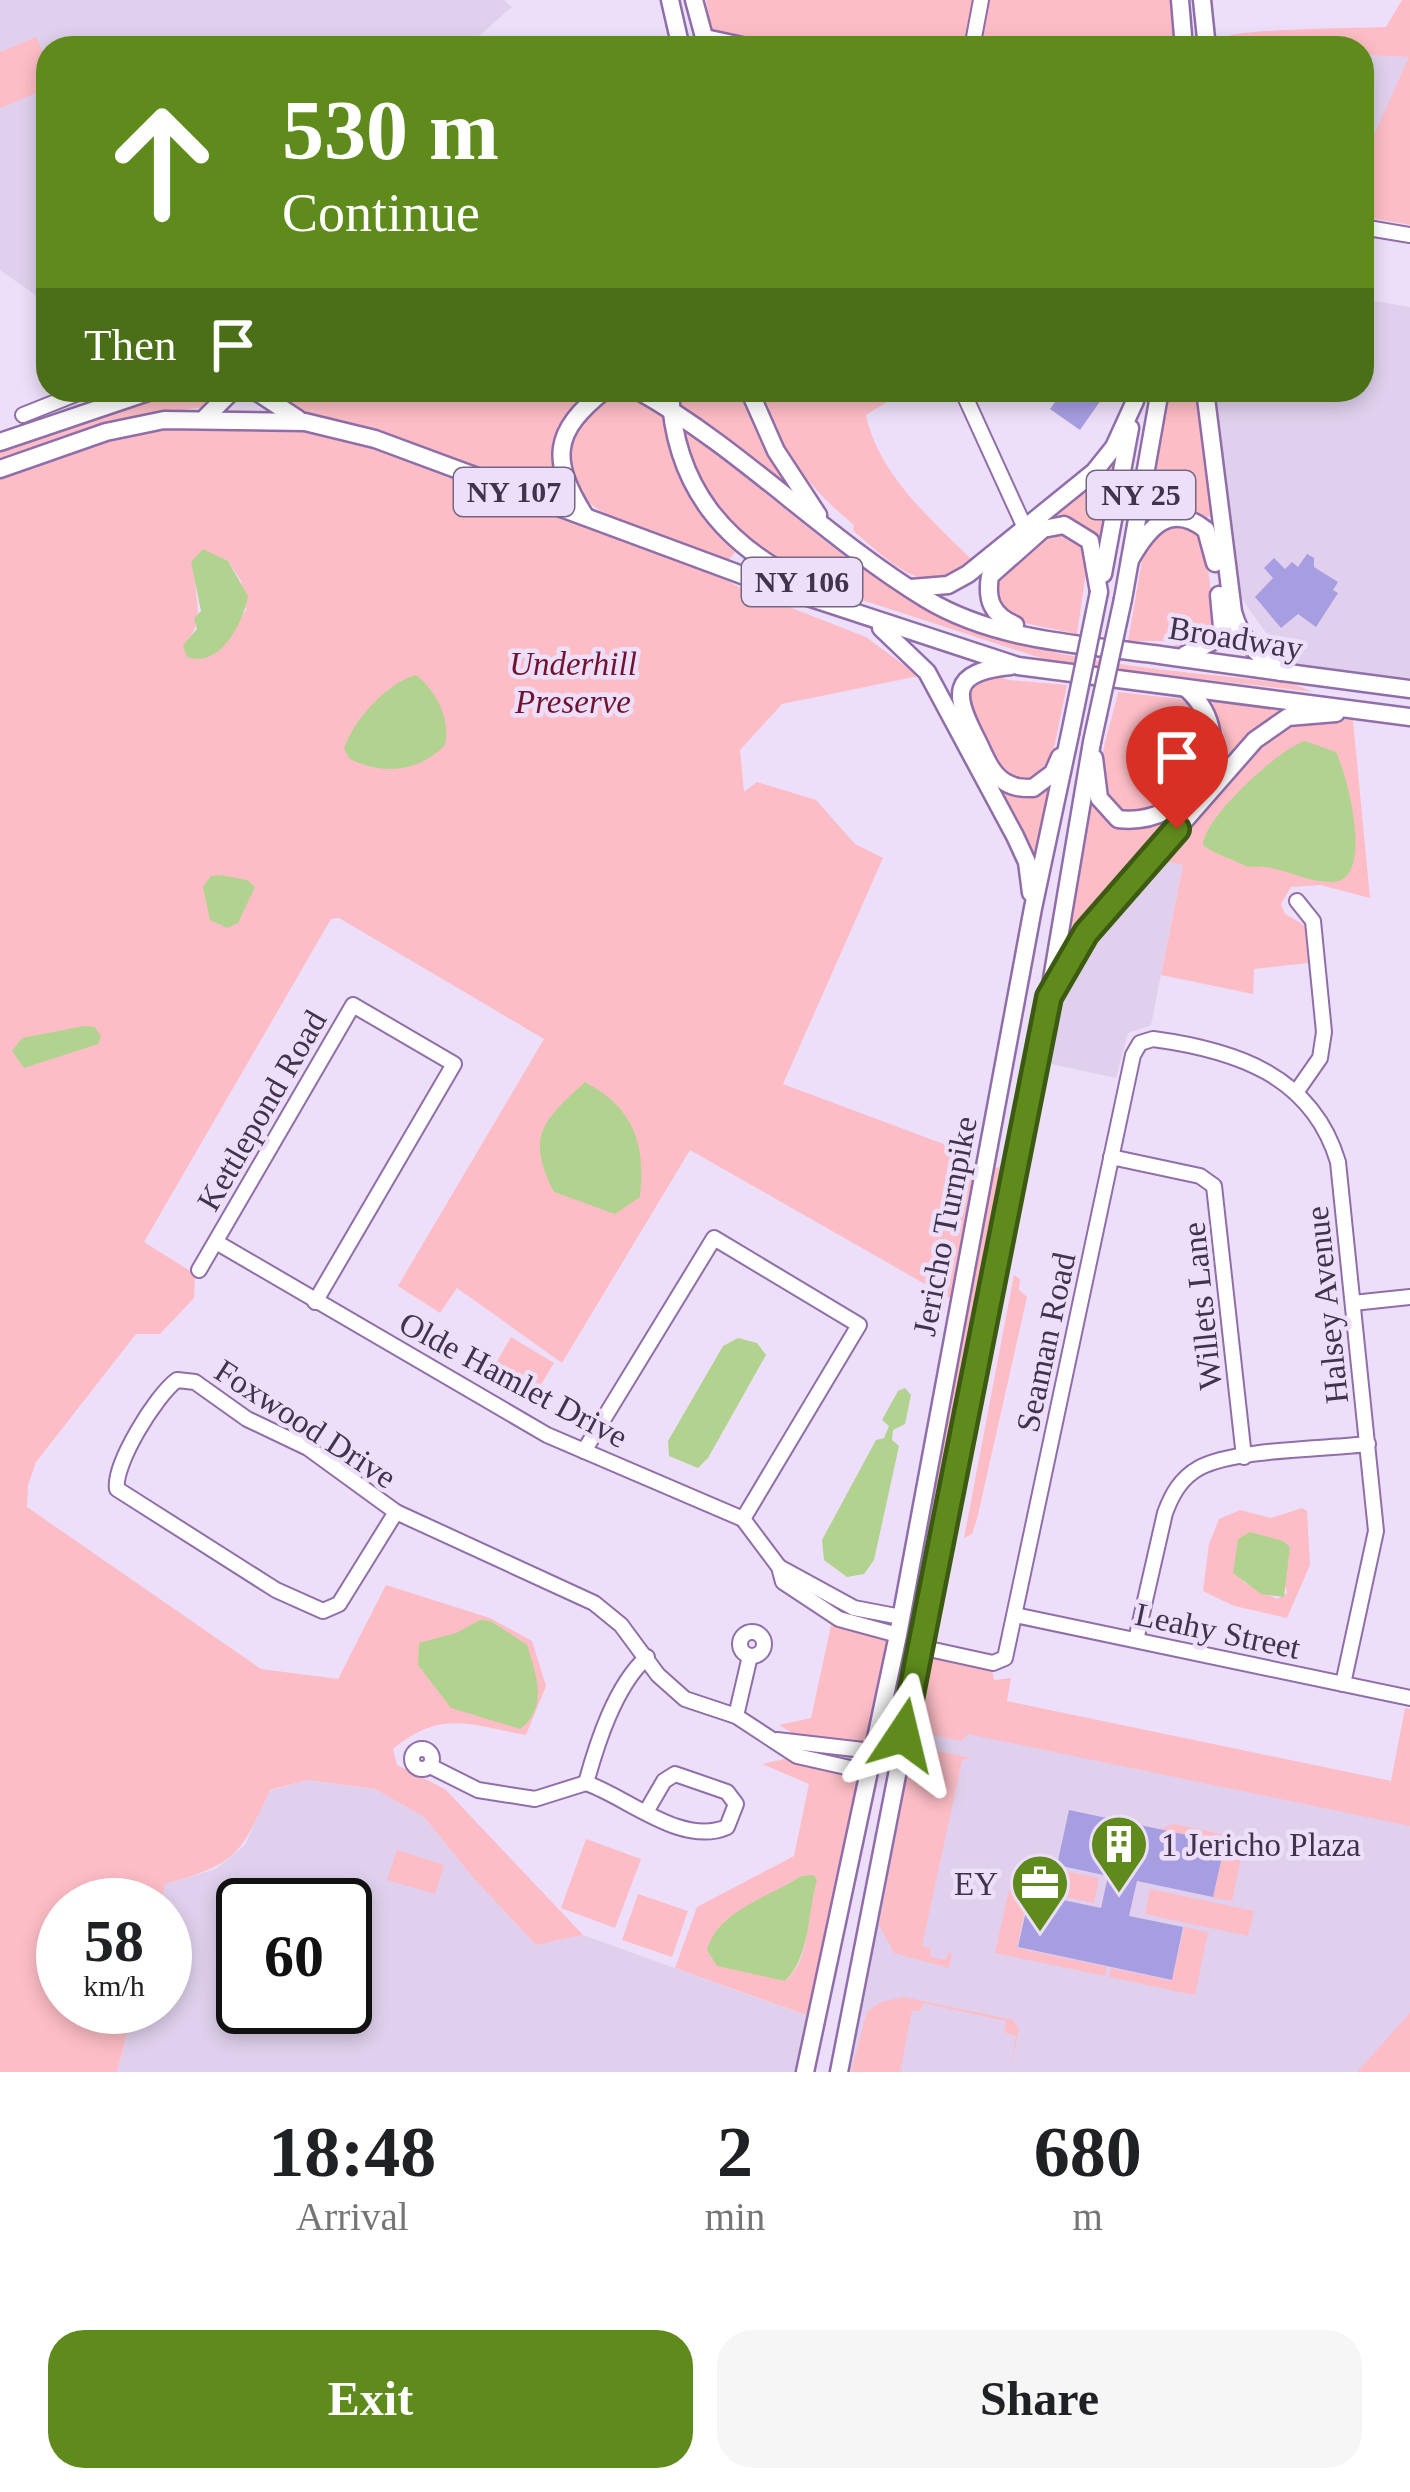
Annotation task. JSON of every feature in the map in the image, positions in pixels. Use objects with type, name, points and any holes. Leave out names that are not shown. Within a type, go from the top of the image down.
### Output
[{"type":"main road","points":[[670,0],[678,36]]},
{"type":"main road","points":[[694,0],[704,36]]},
{"type":"main road","points":[[1180,0],[1183,36]]},
{"type":"main road","points":[[1202,0],[1206,36]]},
{"type":"main road","points":[[0,442],[119,402]]},
{"type":"main road","points":[[206,418],[221,402]]},
{"type":"main road","points":[[273,402],[304,422]]},
{"type":"main road","points":[[586,517],[562,474],[562,440],[578,412],[590,402]]},
{"type":"main road","points":[[657,402],[825,526]]},
{"type":"main road","name":"NY 106","points":[[670,402],[682,455],[703,501],[734,542],[770,568],[873,609],[1100,679],[1410,717]]},
{"type":"main road","name":"NY 106","points":[[754,402],[776,452],[825,526],[910,588],[983,626],[1054,643]]},
{"type":"main road","points":[[910,588],[948,585],[1094,472],[1114,447],[1134,402]]},
{"type":"main road","name":"Jericho Turnpike","points":[[805,2072],[900,1626],[1033,908],[1136,402]]},
{"type":"main road","name":"Jericho Turnpike","points":[[839,2072],[1049,997],[1092,742],[1158,402]]},
{"type":"main road","points":[[1207,402],[1237,627],[1255,653],[1287,676]]},
{"type":"main road","name":"NY 107","points":[[0,469],[131,426],[206,418],[304,422],[375,440],[1018,666],[1100,679]]},
{"type":"main road","points":[[1130,560],[1147,531],[1162,518],[1194,520],[1210,537],[1220,634],[1212,645],[1174,656]]},
{"type":"main road","points":[[1054,643],[998,617],[987,592],[996,567],[1043,530],[1064,525],[1090,541],[1099,592]]},
{"type":"main road","points":[[860,614],[892,634],[927,672],[1022,850],[1033,908]]},
{"type":"main road","name":"Broadway","points":[[1054,643],[1410,689]]},
{"type":"main road","points":[[1018,666],[978,670],[963,682],[959,693],[962,711],[995,774],[1019,788],[1033,788],[1053,773],[1070,734]]},
{"type":"main road","points":[[1092,742],[1099,798],[1107,811],[1136,821],[1162,813],[1196,785],[1212,751],[1214,723],[1187,689]]},
{"type":"main road","points":[[1049,997],[1086,933],[1255,740],[1288,717],[1352,709]]},
{"type":"main road","points":[[1002,1081],[1029,1088]]},
{"type":"street","points":[[974,36],[981,0]]},
{"type":"street","points":[[1374,229],[1410,235]]},
{"type":"street","points":[[23,416],[57,402]]},
{"type":"street","points":[[101,408],[104,402]]},
{"type":"street","points":[[967,402],[1025,528]]},
{"type":"street","points":[[1297,901],[1313,921],[1324,1032],[1319,1058],[1297,1091]]},
{"type":"street","name":"Kettlepond Road","points":[[199,1270],[353,1005],[454,1064],[315,1302]]},
{"type":"street","name":"Halsey Avenue","points":[[1147,1040],[1243,1058],[1265,1067],[1297,1091],[1326,1131],[1338,1162],[1376,1531],[1343,1684]]},
{"type":"street","name":"Seaman Road","points":[[920,1647],[1001,1661],[1015,1615],[1133,1055],[1147,1040]]},
{"type":"street","name":"Willets Lane","points":[[1112,1157],[1199,1176],[1214,1186],[1244,1457]]},
{"type":"street","points":[[584,1451],[714,1238],[859,1325],[743,1519],[778,1568],[849,1606],[900,1626]]},
{"type":"street","name":"Olde Hamlet Drive","points":[[216,1243],[547,1435],[743,1519]]},
{"type":"street","points":[[1353,1303],[1410,1297]]},
{"type":"street","name":"Foxwood Drive","points":[[396,1512],[339,1604],[323,1611],[276,1590],[122,1497],[116,1474],[164,1392],[177,1380],[187,1380],[247,1419],[308,1448],[396,1512],[594,1604],[621,1625],[658,1676],[685,1699],[736,1716],[797,1756],[868,1772]]},
{"type":"street","points":[[1136,1640],[1172,1495],[1201,1467],[1244,1457],[1368,1444]]},
{"type":"street","name":"Leahy Street","points":[[1015,1615],[1410,1698]]},
{"type":"street","points":[[736,1716],[750,1655]]},
{"type":"street","points":[[586,1784],[616,1706],[635,1668],[647,1657]]},
{"type":"street","name":"Foxwood Drive","points":[[777,1740],[872,1751]]},
{"type":"street","points":[[430,1766],[478,1790],[535,1799],[586,1784],[617,1794],[646,1812],[675,1825],[719,1831],[733,1819],[736,1804],[727,1792],[675,1774],[664,1781],[646,1812]]},
{"type":"shaded area","points":[[0,0],[504,0],[512,7],[479,36],[36,36],[36,296],[0,270]]},
{"type":"shaded area","points":[[1374,56],[1410,57],[1374,137]]},
{"type":"shaded area","points":[[1374,301],[1410,307],[1410,678],[1291,668],[1242,599],[1215,402],[1374,402]]},
{"type":"shaded area","points":[[203,549],[228,561],[248,596],[228,641],[199,659],[187,657],[183,645],[197,629],[194,618],[201,611],[191,562]]},
{"type":"shaded area","points":[[416,675],[440,706],[445,745],[423,761],[399,768],[375,768],[350,759],[344,749],[363,715],[383,694]]},
{"type":"shaded area","points":[[1305,741],[1336,752],[1346,782],[1356,846],[1345,877],[1321,881],[1248,867],[1203,845],[1215,819],[1244,786]]},
{"type":"shaded area","points":[[1151,858],[1183,864],[1151,1025],[1128,1033],[1116,1078],[1042,1062],[1070,965]]},
{"type":"shaded area","points":[[211,876],[247,880],[255,887],[238,923],[227,928],[210,920],[203,887]]},
{"type":"shaded area","points":[[95,1027],[101,1037],[98,1044],[24,1068],[12,1051],[22,1038]]},
{"type":"shaded area","points":[[585,1082],[615,1103],[638,1144],[640,1197],[615,1214],[554,1192],[541,1156],[540,1143],[549,1119]]},
{"type":"shaded area","points":[[738,1338],[757,1343],[766,1355],[708,1458],[698,1468],[669,1456],[668,1441],[723,1346]]},
{"type":"shaded area","points":[[905,1388],[911,1395],[905,1424],[893,1430],[892,1440],[899,1446],[874,1560],[864,1574],[847,1577],[824,1560],[822,1540],[876,1440],[884,1438],[889,1426],[882,1420],[898,1391]]},
{"type":"shaded area","points":[[1250,1532],[1290,1547],[1284,1597],[1261,1594],[1233,1573],[1238,1539]]},
{"type":"shaded area","points":[[480,1620],[491,1621],[527,1645],[537,1700],[535,1711],[520,1729],[451,1708],[418,1665],[419,1643],[456,1633]]},
{"type":"shaded area","points":[[919,1685],[1410,1785],[1410,2072],[845,2072]]},
{"type":"shaded area","points":[[308,1780],[375,1789],[424,1817],[536,1945],[583,1935],[808,2016],[819,1999],[805,2072],[117,2072],[127,2034],[192,2034],[192,1878],[185,1878],[216,1869],[245,1845],[269,1791]]},
{"type":"shaded area","points":[[813,1875],[817,1880],[804,1947],[785,1981],[717,1966],[707,1950],[722,1925],[746,1906],[801,1876]]},
{"type":"green space","points":[[706,0],[1170,0],[1174,36],[971,36],[971,16],[967,36],[712,33]]},
{"type":"green space","points":[[1402,0],[1410,0],[1410,225],[1374,219],[1374,135],[1409,57],[1374,56],[1374,36],[1229,36],[1386,27]]},
{"type":"green space","points":[[36,37],[36,93],[0,108],[0,52]]},
{"type":"green space","points":[[135,402],[216,402],[127,418],[0,462],[0,449]]},
{"type":"green space","points":[[284,402],[581,402],[561,429],[555,452],[558,479],[570,504],[305,414]]},
{"type":"green space","points":[[601,402],[644,402],[666,414],[694,497],[736,551],[728,561],[639,530],[594,506],[569,477],[571,429]]},
{"type":"green space","points":[[676,402],[749,402],[795,494],[676,408]]},
{"type":"green space","points":[[762,402],[887,402],[866,415],[882,457],[908,494],[971,559],[940,579],[925,579],[895,565],[853,531],[854,525],[821,494],[775,431]]},
{"type":"green space","points":[[1167,402],[1201,402],[1215,514],[1203,519],[1180,509],[1147,514]]},
{"type":"green space","name":"Underhill Preserve","points":[[178,426],[288,427],[332,435],[696,564],[743,589],[866,637],[919,676],[782,704],[740,750],[744,792],[757,782],[816,800],[855,844],[883,858],[783,1084],[957,1149],[983,1181],[960,1304],[690,1150],[562,1363],[457,1288],[440,1313],[398,1286],[544,1039],[339,918],[331,919],[144,1242],[195,1274],[194,1298],[160,1334],[136,1334],[36,1462],[27,1507],[261,1669],[338,1679],[386,1585],[490,1618],[532,1641],[546,1686],[526,1735],[472,1724],[441,1724],[393,1749],[397,1765],[445,1789],[583,1935],[536,1945],[424,1817],[375,1789],[308,1780],[270,1790],[242,1843],[222,1863],[207,1870],[183,1878],[36,1878],[36,2034],[127,2034],[117,2072],[0,2072],[0,478],[119,435]],"holes":[[[228,561],[241,581],[246,610],[230,632],[184,645],[197,621],[195,578]]]},
{"type":"green space","points":[[680,428],[868,572],[935,612],[977,630],[1065,655],[1293,684],[1313,692],[1053,662],[853,597],[815,574],[812,582],[764,555],[729,520],[702,478]]},
{"type":"green space","points":[[1118,454],[1101,550],[1069,518],[1043,521]]},
{"type":"green space","points":[[1178,521],[1204,537],[1216,631],[1190,649],[1175,648],[1175,641],[1128,641],[1145,543],[1152,532]]},
{"type":"green space","points":[[1060,529],[1083,538],[1087,565],[1077,634],[1015,621],[997,605],[994,580],[1047,533]]},
{"type":"green space","points":[[992,674],[1067,685],[1052,758],[1034,781],[1006,773],[996,763],[964,692],[966,683]]},
{"type":"green space","points":[[1118,692],[1181,699],[1206,718],[1201,757],[1185,788],[1157,807],[1138,812],[1117,812],[1102,786],[1102,755]]},
{"type":"green space","points":[[1212,699],[1298,709],[1266,722],[1227,764],[1222,762],[1226,739],[1220,736]]},
{"type":"green space","points":[[1310,718],[1353,720],[1370,898],[1320,885],[1291,887],[1281,904],[1285,914],[1306,926],[1309,963],[1254,969],[1253,994],[1161,975],[1183,865],[1156,859],[1274,730]]},
{"type":"green space","points":[[990,778],[1014,794],[1040,796],[1046,788],[1050,790],[1036,878]]},
{"type":"green space","points":[[1091,795],[1109,821],[1159,820],[1168,829],[1065,946]]},
{"type":"green space","points":[[1000,1167],[927,1563],[927,1520],[995,1168]]},
{"type":"green space","points":[[1014,1275],[1027,1297],[977,1519],[972,1534],[964,1538]]},
{"type":"green space","points":[[511,1337],[554,1363],[529,1404],[487,1379]]},
{"type":"green space","points":[[1302,1508],[1307,1511],[1310,1565],[1287,1618],[1234,1606],[1203,1591],[1209,1544],[1219,1519],[1240,1510],[1271,1518]],"holes":[[[1264,1538],[1283,1541],[1290,1548],[1284,1582],[1287,1593],[1277,1599],[1243,1582]]]},
{"type":"green space","points":[[832,1621],[897,1641],[872,1751],[803,1740],[779,1725],[811,1718]]},
{"type":"green space","points":[[930,1660],[992,1670],[994,1680],[1011,1678],[1007,1701],[1391,1781],[1405,1708],[1410,1709],[1410,1826],[968,1734],[962,1741],[922,1733],[917,1725]]},
{"type":"green space","points":[[922,1747],[971,1758],[962,1760],[922,1946],[931,1949],[930,1957],[946,1960],[948,1952],[952,1954],[949,1968],[894,1953],[879,1925],[911,1756]]},
{"type":"green space","points":[[797,1756],[868,1772],[809,2016],[675,1968],[697,1907],[794,1856],[809,1784],[762,1764]],"holes":[[[801,1876],[807,1932],[794,1971],[785,1981],[743,1970],[724,1922]]]},
{"type":"green space","points":[[1174,1824],[1245,1839],[1232,1901],[1213,1898],[1225,1843],[1160,1829]]},
{"type":"green space","points":[[586,1839],[641,1859],[615,1928],[561,1908]]},
{"type":"green space","points":[[397,1850],[444,1865],[435,1894],[387,1880]]},
{"type":"green space","points":[[1020,1862],[1099,1878],[1094,1903],[1015,1887]]},
{"type":"green space","points":[[1150,1889],[1254,1911],[1248,1936],[1145,1914]]},
{"type":"green space","points":[[1009,1890],[1028,1894],[1017,1948],[1107,1967],[1105,1976],[995,1953]]},
{"type":"green space","points":[[638,1894],[688,1911],[672,1957],[622,1940]]},
{"type":"green space","points":[[1184,1927],[1208,1932],[1195,1995],[1109,1977],[1111,1968],[1172,1981]]},
{"type":"green space","points":[[904,1997],[1013,2020],[1019,2029],[1010,2072],[1016,2036],[1004,2032],[1006,2021],[923,2003],[920,2011],[912,2011],[900,2072],[851,2072],[867,2011]]},
{"type":"green space","points":[[1410,2013],[1410,2072],[1357,2072]]},
{"type":"building","points":[[1055,402],[1100,402],[1080,430],[1050,409]]},
{"type":"building","points":[[1307,554],[1314,558],[1314,567],[1338,582],[1333,590],[1338,593],[1316,627],[1298,614],[1281,628],[1255,597],[1273,578],[1264,568],[1274,558],[1285,569],[1292,562],[1298,567]]},
{"type":"building","name":"1 Jericho Plaza","points":[[1069,1810],[1225,1843],[1213,1897],[1137,1881],[1129,1916],[1183,1927],[1172,1980],[1018,1947],[1030,1893],[1101,1908],[1108,1876],[1057,1865]]},
{"type":"place","name":"1 Jericho Plaza","points":[[1119,1895]]},
{"type":"place","name":"EY","points":[[1040,1934]]},
{"type":"route","points":[[903,1735],[1049,997],[1086,933],[1177,829]]}]
